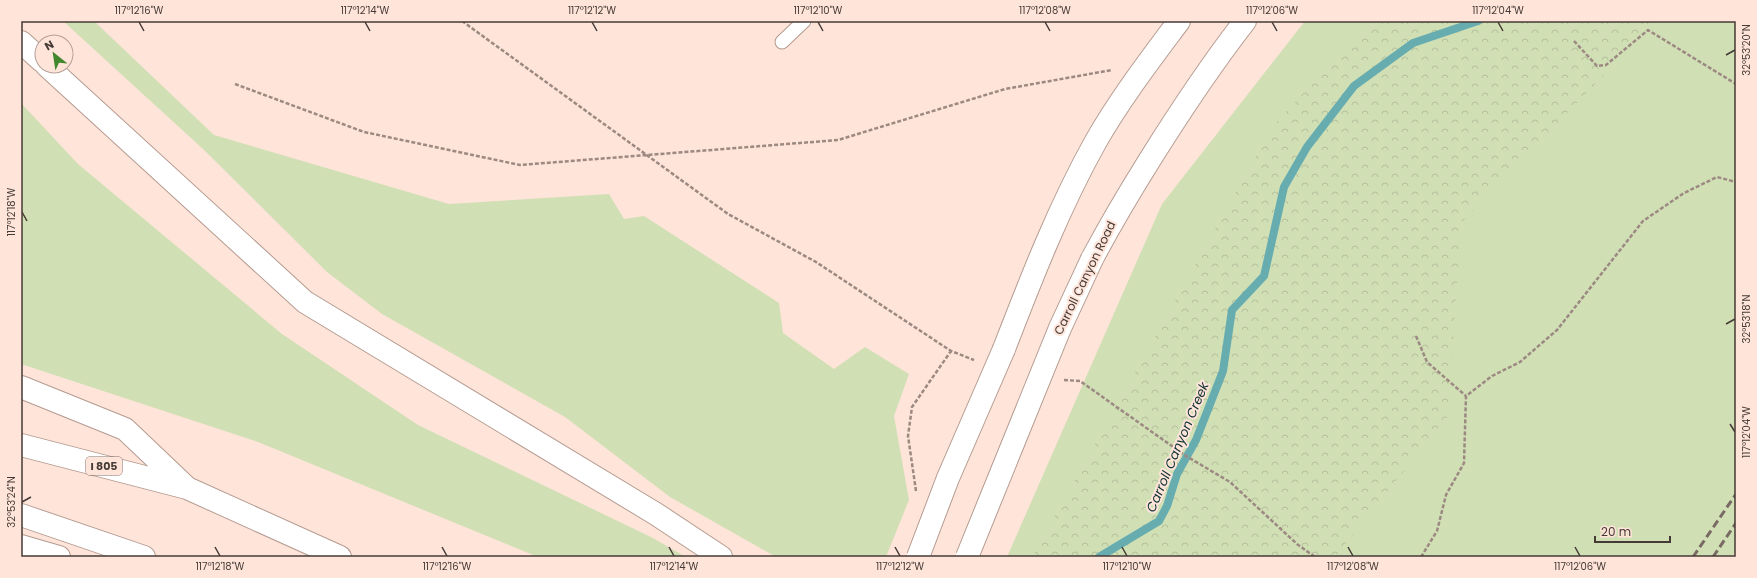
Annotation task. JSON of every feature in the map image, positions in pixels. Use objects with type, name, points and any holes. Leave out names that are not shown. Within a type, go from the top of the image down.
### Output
[{"type":"main road","points":[[918,557],[948,478],[1000,360],[1051,232],[1096,141],[1148,63],[1179,21]]},
{"type":"main road","name":"Carroll Canyon Road","points":[[967,557],[1060,328],[1110,224],[1181,108],[1219,53],[1245,21]]},
{"type":"main road","points":[[21,42],[34,54]]},
{"type":"main road","points":[[56,74],[305,302],[656,514],[721,557]]},
{"type":"main road","points":[[21,387],[125,428],[187,488]]},
{"type":"main road","name":"I 805","points":[[21,445],[187,488],[340,557]]},
{"type":"main road","points":[[21,515],[144,557]]},
{"type":"main road","points":[[21,546],[59,557]]},
{"type":"lane","points":[[782,42],[804,21]]},
{"type":"path","points":[[462,21],[728,214],[816,262],[951,351],[980,362]]},
{"type":"path","points":[[1574,41],[1597,66],[1606,65],[1648,30],[1736,84]]},
{"type":"path","points":[[235,84],[364,132],[520,165],[838,140],[1005,89],[1148,63]]},
{"type":"path","points":[[1466,396],[1492,376],[1520,362],[1557,330],[1643,220],[1684,193],[1717,177],[1736,182]]},
{"type":"path","points":[[1416,336],[1427,362],[1466,396]]},
{"type":"path","points":[[916,495],[908,436],[912,407],[951,351]]},
{"type":"path","points":[[1059,379],[1080,381],[1186,456],[1230,482],[1297,544],[1315,557]]},
{"type":"path","points":[[1421,557],[1437,531],[1446,495],[1464,463],[1466,396]]},
{"type":"green space","points":[[63,21],[94,21],[214,135],[449,204],[609,194],[624,219],[644,216],[779,303],[783,333],[834,369],[865,347],[909,374],[894,416],[909,500],[886,557],[776,557],[670,497],[565,417],[382,314],[327,272],[203,149]]},
{"type":"green space","points":[[1305,21],[1736,21],[1736,552],[1731,557],[1007,557],[1162,204]]},
{"type":"green space","points":[[1370,21],[1656,21],[1461,223],[1448,416],[1335,557],[1032,557],[1272,127]]},
{"type":"green space","points":[[21,103],[78,164],[282,334],[418,425],[651,537],[686,557],[538,557],[258,442],[21,364]]},
{"type":"waterway","name":"Carroll Canyon Creek","points":[[1099,557],[1159,521],[1167,506],[1177,474],[1196,440],[1223,371],[1232,310],[1264,276],[1284,187],[1307,147],[1354,86],[1413,43],[1478,21]]},
{"type":"railway","points":[[1693,557],[1736,494]]},
{"type":"railway","points":[[1713,557],[1736,523]]}]
